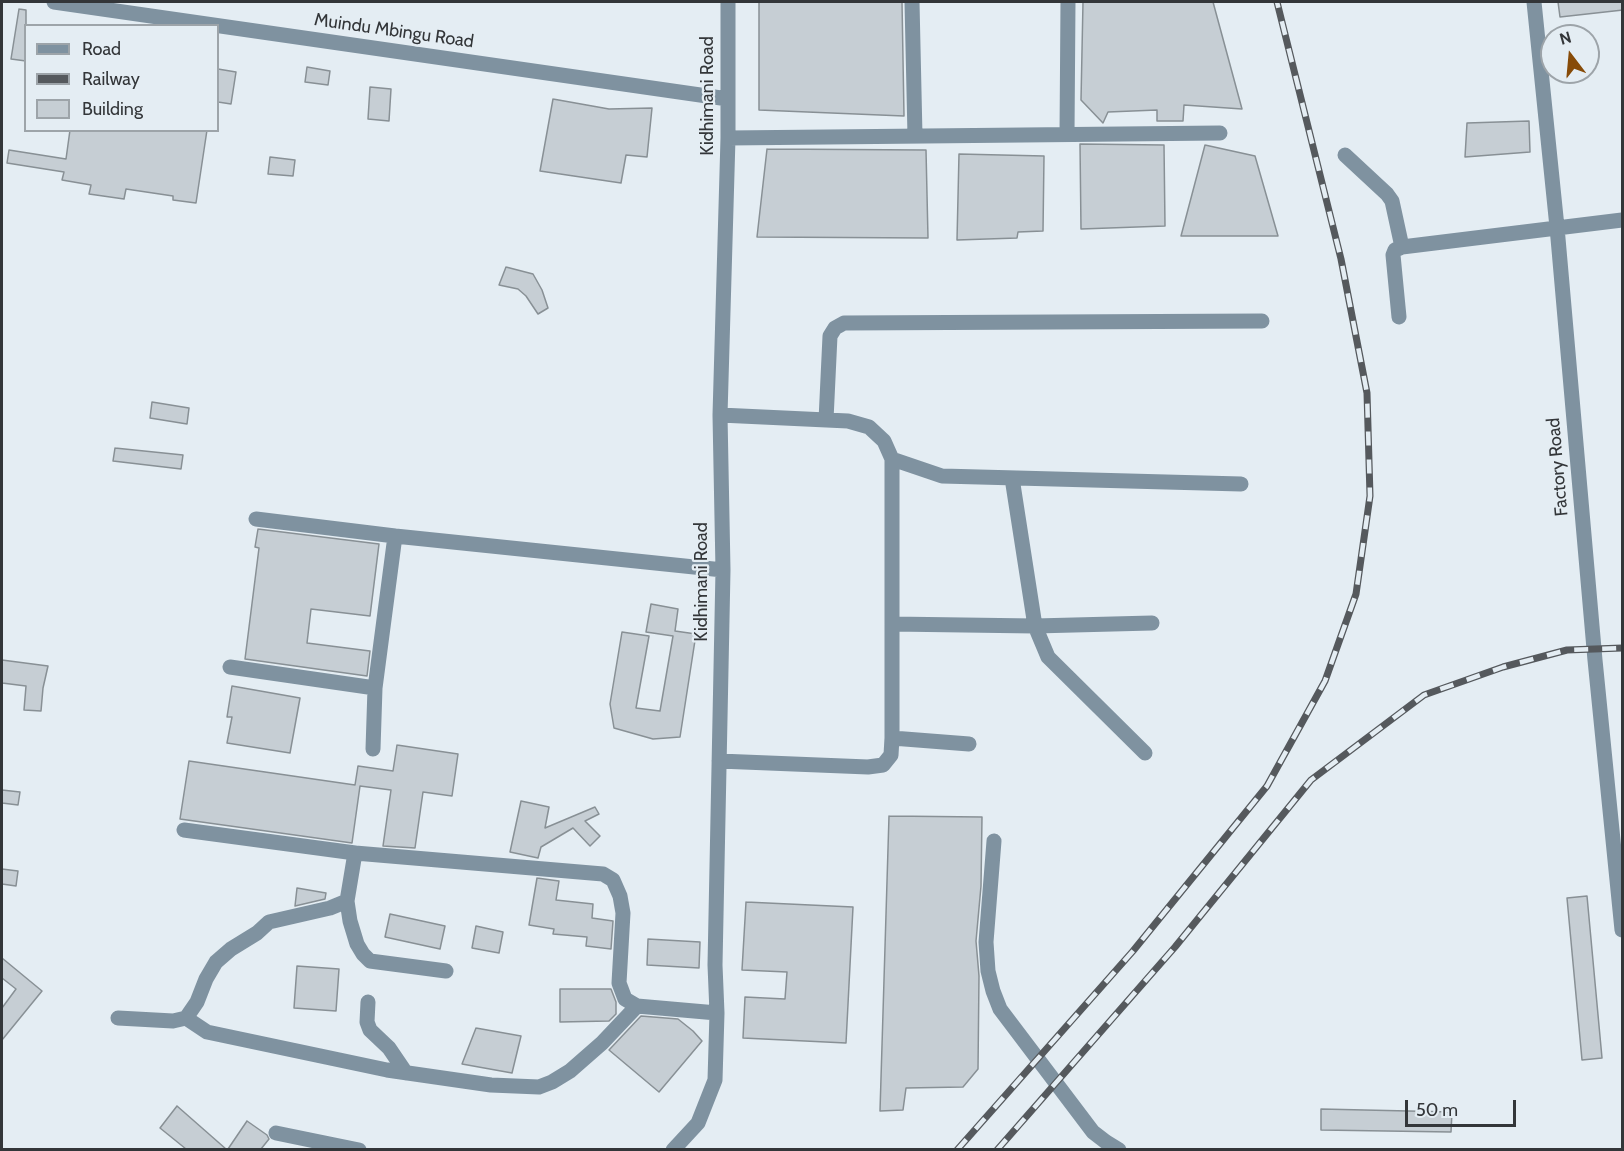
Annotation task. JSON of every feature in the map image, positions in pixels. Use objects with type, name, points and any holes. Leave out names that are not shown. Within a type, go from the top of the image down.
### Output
[{"type":"street","name":"Muindu Mbingu Road","points":[[54,2],[207,24]]},
{"type":"street","name":"Kidhimani Road","points":[[673,1149],[698,1123],[715,1080],[717,1013],[715,965],[723,570],[720,415],[728,138],[728,2]]},
{"type":"street","points":[[912,2],[915,136]]},
{"type":"street","points":[[1067,134],[1068,2]]},
{"type":"street","name":"Factory Road","points":[[1534,2],[1557,227],[1595,660],[1623,930]]},
{"type":"street","name":"Muindu Mbingu Road","points":[[219,26],[728,99]]},
{"type":"street","points":[[728,138],[1220,134]]},
{"type":"street","points":[[1345,154],[1392,201],[1402,247]]},
{"type":"street","points":[[1399,317],[1393,255],[1395,250],[1402,247],[1623,220]]},
{"type":"street","points":[[826,420],[830,336],[835,328],[844,323],[1262,321]]},
{"type":"street","points":[[719,761],[868,767],[883,765],[891,755],[892,738],[892,459],[884,441],[869,427],[848,421],[720,415]]},
{"type":"street","points":[[892,459],[942,476],[1241,484]]},
{"type":"street","points":[[1012,478],[1035,626],[1048,657],[1145,753]]},
{"type":"street","points":[[256,519],[395,536],[723,570]]},
{"type":"street","points":[[373,749],[375,688],[395,536]]},
{"type":"street","points":[[892,624],[1035,626],[1152,623]]},
{"type":"street","points":[[230,667],[375,688]]},
{"type":"street","points":[[892,738],[969,744]]},
{"type":"street","points":[[184,830],[355,853],[609,876],[620,896],[623,913],[619,983],[625,999],[637,1006],[717,1013]]},
{"type":"street","points":[[994,841],[986,942],[988,971],[993,991],[1000,1008],[1093,1132],[1119,1149]]},
{"type":"street","points":[[355,853],[347,902],[357,944],[363,954],[370,961],[446,971]]},
{"type":"street","points":[[118,1018],[173,1021],[186,1018],[216,962],[231,949],[269,922],[347,902]]},
{"type":"street","points":[[368,1002],[367,1022],[370,1030],[389,1048],[406,1073]]},
{"type":"street","points":[[186,1018],[207,1032],[406,1073],[491,1085],[539,1087],[570,1071],[637,1006]]},
{"type":"street","points":[[276,1134],[298,1144],[358,1149]]},
{"type":"building","points":[[759,2],[902,2],[904,116],[759,110]]},
{"type":"building","points":[[1083,2],[1213,2],[1242,109],[1184,105],[1183,121],[1157,121],[1157,110],[1108,112],[1103,123],[1081,100]]},
{"type":"building","points":[[1558,2],[1623,2],[1623,10],[1560,17]]},
{"type":"building","points":[[19,9],[26,10],[24,61],[11,59]]},
{"type":"building","points":[[307,67],[330,71],[328,85],[305,82]]},
{"type":"building","points":[[219,69],[236,72],[231,104],[219,102]]},
{"type":"building","points":[[370,87],[391,89],[389,121],[368,119]]},
{"type":"building","points":[[553,99],[609,109],[652,108],[647,157],[626,155],[621,183],[540,171]]},
{"type":"building","points":[[1529,121],[1530,152],[1465,157],[1467,123]]},
{"type":"building","points":[[70,132],[207,132],[196,203],[173,200],[173,196],[126,189],[124,199],[89,194],[91,185],[62,180],[64,172],[7,163],[9,150],[66,159]]},
{"type":"building","points":[[1080,144],[1164,145],[1165,226],[1081,229]]},
{"type":"building","points":[[1205,145],[1255,156],[1278,236],[1181,236]]},
{"type":"building","points":[[767,149],[926,150],[928,238],[757,237]]},
{"type":"building","points":[[959,154],[1044,156],[1043,231],[1018,232],[1017,238],[957,240]]},
{"type":"building","points":[[270,157],[295,160],[293,176],[268,174]]},
{"type":"building","points":[[506,267],[533,274],[548,308],[538,314],[526,296],[518,289],[499,285]]},
{"type":"building","points":[[152,402],[189,408],[187,424],[150,418]]},
{"type":"building","points":[[115,448],[183,455],[181,469],[113,461]]},
{"type":"building","points":[[258,529],[379,544],[370,616],[311,609],[307,643],[370,651],[367,676],[245,659],[259,548],[255,547]]},
{"type":"building","points":[[651,604],[678,609],[675,631],[696,634],[680,737],[653,739],[614,728],[610,704],[622,632],[649,636],[636,708],[660,711],[673,636],[646,632]]},
{"type":"building","points":[[2,660],[48,666],[41,711],[24,710],[26,686],[2,683]]},
{"type":"building","points":[[232,686],[300,698],[290,753],[227,743],[232,717],[227,717]]},
{"type":"building","points":[[397,745],[458,754],[452,796],[423,792],[415,848],[383,846],[391,790],[360,786],[352,843],[180,819],[189,761],[355,785],[358,766],[393,771]]},
{"type":"building","points":[[2,790],[20,792],[18,805],[2,803]]},
{"type":"building","points":[[521,801],[549,807],[545,828],[595,807],[599,814],[585,821],[600,836],[590,846],[573,828],[541,847],[538,858],[510,852]]},
{"type":"building","points":[[889,816],[982,817],[981,886],[976,941],[979,976],[978,1069],[963,1087],[906,1088],[903,1110],[880,1111]]},
{"type":"building","points":[[2,869],[18,871],[16,886],[2,884]]},
{"type":"building","points":[[537,878],[559,881],[556,900],[593,904],[592,918],[613,921],[611,949],[586,946],[587,937],[553,934],[554,929],[529,925]]},
{"type":"building","points":[[297,888],[326,893],[325,899],[295,906]]},
{"type":"building","points":[[1587,896],[1602,1058],[1582,1060],[1567,898]]},
{"type":"building","points":[[746,902],[853,907],[846,1043],[743,1038],[745,997],[785,999],[787,972],[742,970]]},
{"type":"building","points":[[390,914],[445,926],[440,949],[385,937]]},
{"type":"building","points":[[476,926],[503,932],[499,953],[472,948]]},
{"type":"building","points":[[648,939],[700,942],[699,968],[647,965]]},
{"type":"building","points":[[2,958],[42,991],[2,1040],[2,1008],[16,989],[2,978]]},
{"type":"building","points":[[297,966],[339,969],[336,1011],[294,1008]]},
{"type":"building","points":[[560,989],[611,989],[616,1002],[616,1014],[609,1021],[560,1022]]},
{"type":"building","points":[[641,1016],[678,1019],[702,1041],[659,1092],[609,1050]]},
{"type":"building","points":[[476,1028],[521,1036],[512,1073],[462,1064]]},
{"type":"building","points":[[177,1106],[226,1149],[186,1149],[160,1128]]},
{"type":"building","points":[[1321,1109],[1452,1112],[1451,1132],[1321,1130]]},
{"type":"building","points":[[247,1121],[267,1135],[269,1139],[261,1149],[228,1149]]},
{"type":"railway","points":[[957,1150],[1133,951],[1267,786],[1325,681],[1356,594],[1370,496],[1367,393],[1341,259],[1277,2]]},
{"type":"railway","points":[[997,1150],[1175,947],[1311,780],[1424,695],[1503,667],[1567,650],[1622,648]]}]
